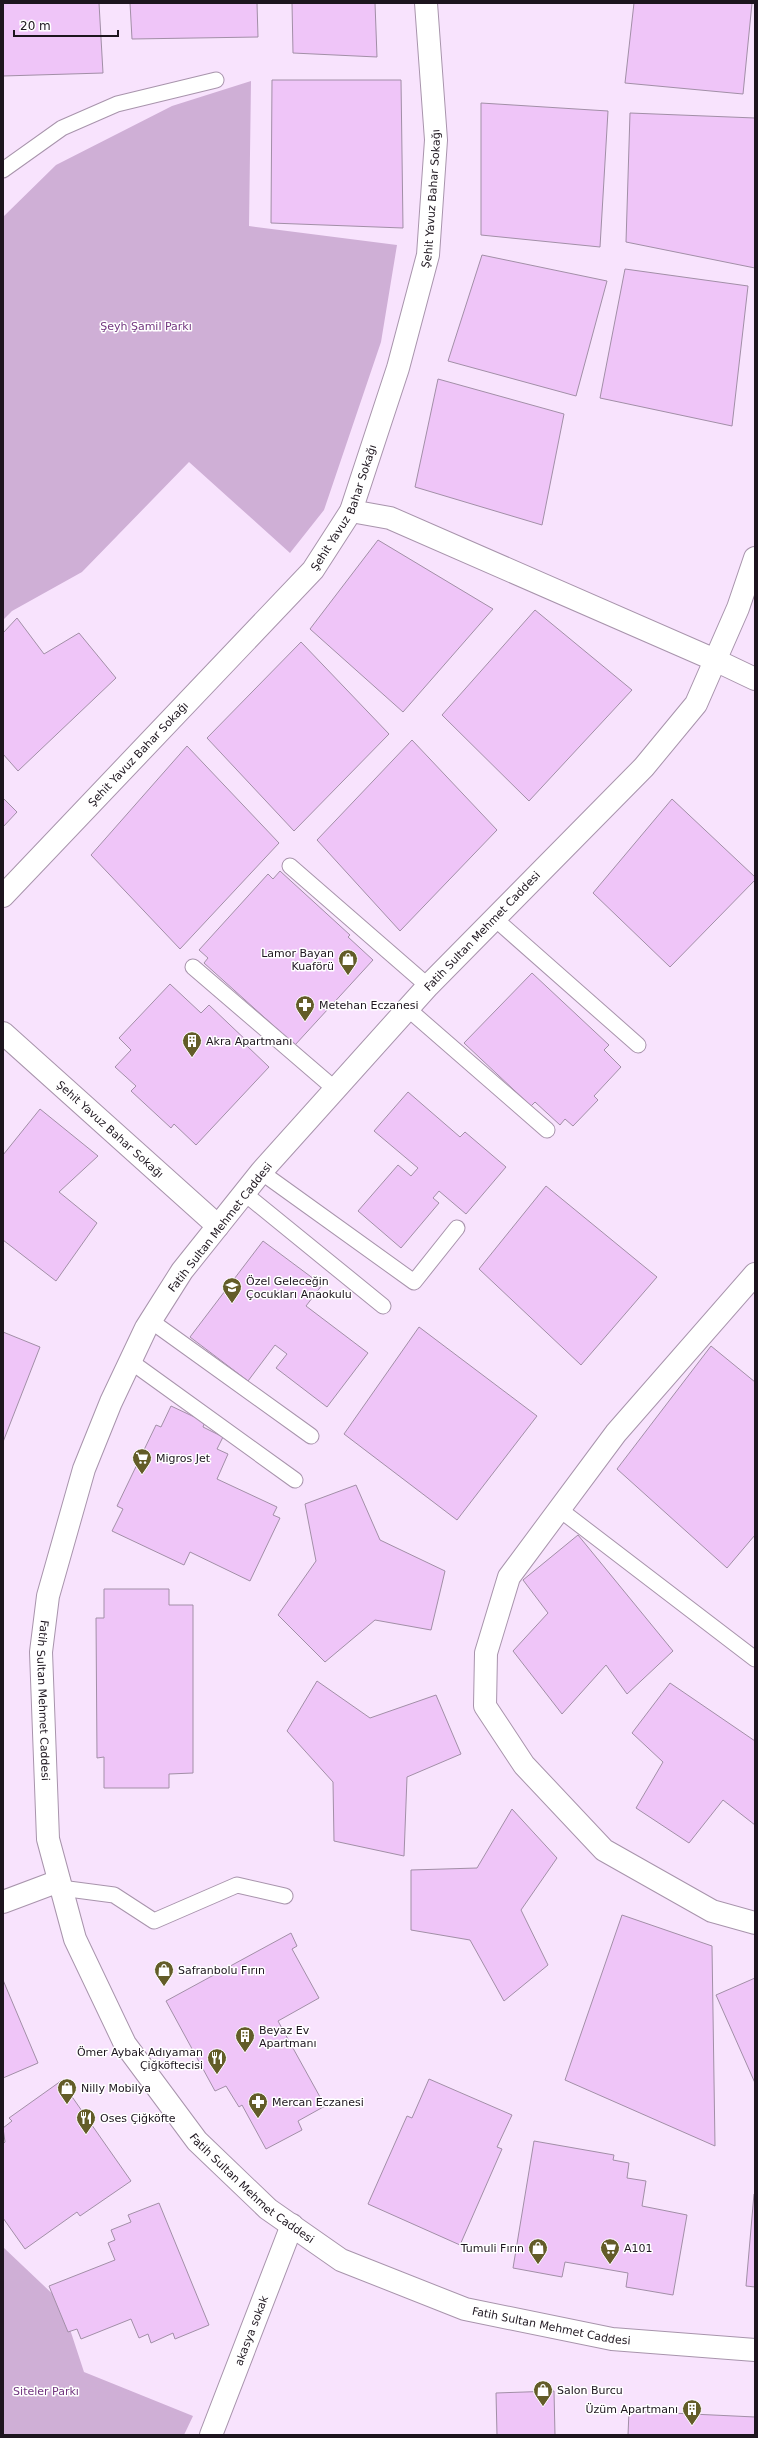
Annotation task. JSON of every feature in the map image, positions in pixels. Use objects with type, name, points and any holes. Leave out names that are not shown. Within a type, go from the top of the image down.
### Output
[{"type":"street","name":"Şehit Yavuz Bahar Sokağı","points":[[3,896],[313,570],[351,511],[398,368],[428,255],[436,140],[426,3]]},
{"type":"street","points":[[351,511],[390,518],[715,660],[755,679]]},
{"type":"street","name":"Fatih Sultan Mehmet Caddesi","points":[[755,558],[738,608],[696,704],[644,767],[428,986],[260,1172],[182,1271],[151,1321],[130,1361],[84,1469],[48,1596],[41,1652],[42,1718],[48,1839],[75,1939],[125,2044],[197,2141],[268,2209],[341,2260],[465,2309],[612,2339],[755,2350]]},
{"type":"street","name":"Şehit Yavuz Bahar Sokağı","points":[[3,1033],[218,1226]]},
{"type":"street","points":[[755,1274],[616,1432],[509,1577],[486,1653],[485,1706],[524,1765],[604,1850],[712,1911],[755,1923]]},
{"type":"street","points":[[3,1902],[60,1884]]},
{"type":"street","name":"akasya sokak","points":[[211,2435],[292,2225]]},
{"type":"lane","points":[[3,170],[62,128],[118,104],[216,80]]},
{"type":"lane","points":[[290,866],[428,986]]},
{"type":"lane","points":[[494,918],[638,1045]]},
{"type":"lane","points":[[193,966],[335,1089]]},
{"type":"lane","points":[[408,1009],[547,1130]]},
{"type":"lane","points":[[260,1172],[414,1282],[457,1228]]},
{"type":"lane","points":[[244,1193],[383,1306]]},
{"type":"lane","points":[[151,1321],[311,1436]]},
{"type":"lane","points":[[130,1361],[294,1480]]},
{"type":"lane","points":[[559,1510],[755,1659]]},
{"type":"lane","points":[[60,1884],[114,1895],[154,1921],[237,1885],[285,1896]]},
{"type":"green space","name":"Şeyh Şamil Parkı","points":[[251,81],[249,226],[397,245],[381,342],[324,510],[290,553],[189,462],[82,572],[12,611],[3,620],[3,217],[56,165],[172,106]]},
{"type":"green space","name":"Siteler Parkı","points":[[3,2247],[61,2302],[84,2372],[193,2416],[184,2435],[3,2435]]},
{"type":"building","points":[[3,3],[99,3],[103,73],[3,76]]},
{"type":"building","points":[[130,3],[257,3],[258,37],[132,39]]},
{"type":"building","points":[[292,3],[375,3],[377,57],[293,53]]},
{"type":"building","points":[[634,3],[752,3],[743,94],[625,83]]},
{"type":"building","points":[[272,80],[401,80],[403,228],[271,223]]},
{"type":"building","points":[[481,103],[608,111],[600,247],[481,235]]},
{"type":"building","points":[[630,113],[755,118],[755,268],[626,242]]},
{"type":"building","points":[[482,255],[607,281],[576,396],[448,361]]},
{"type":"building","points":[[625,269],[748,286],[732,426],[600,398]]},
{"type":"building","points":[[438,379],[564,414],[542,525],[415,487]]},
{"type":"building","points":[[378,540],[493,609],[403,712],[310,629]]},
{"type":"building","points":[[535,610],[632,690],[529,801],[442,715]]},
{"type":"building","points":[[17,618],[44,654],[79,633],[116,678],[18,771],[3,754],[3,633]]},
{"type":"building","points":[[301,642],[389,734],[294,831],[207,738]]},
{"type":"building","points":[[412,740],[497,830],[400,931],[317,840]]},
{"type":"building","points":[[187,746],[279,843],[180,949],[91,855]]},
{"type":"building","points":[[3,798],[17,812],[3,827]]},
{"type":"building","points":[[672,799],[755,877],[755,880],[670,967],[593,893]]},
{"type":"building","points":[[280,871],[350,935],[348,937],[373,960],[295,1045],[204,963],[208,958],[199,950],[268,874],[273,879]]},
{"type":"building","points":[[532,973],[609,1045],[604,1050],[621,1067],[594,1096],[598,1100],[573,1126],[565,1119],[560,1125],[535,1102],[531,1106],[464,1043]]},
{"type":"building","name":"Akra Apartmanı","points":[[170,984],[201,1013],[209,1005],[249,1043],[247,1046],[269,1067],[196,1145],[174,1124],[171,1128],[131,1091],[136,1086],[115,1067],[131,1050],[119,1038]]},
{"type":"building","points":[[408,1092],[460,1137],[465,1132],[506,1167],[466,1214],[439,1191],[433,1198],[439,1203],[401,1248],[358,1211],[398,1165],[411,1176],[418,1168],[374,1131]]},
{"type":"building","points":[[40,1109],[98,1156],[59,1192],[97,1223],[56,1281],[3,1240],[3,1155]]},
{"type":"building","points":[[546,1186],[657,1277],[581,1365],[479,1269]]},
{"type":"building","points":[[263,1241],[322,1285],[306,1306],[368,1353],[327,1407],[276,1368],[287,1354],[275,1345],[248,1381],[190,1337]]},
{"type":"building","points":[[419,1327],[537,1416],[457,1520],[344,1434]]},
{"type":"building","points":[[3,1332],[40,1347],[3,1442]]},
{"type":"building","points":[[711,1346],[755,1382],[755,1535],[727,1568],[617,1469]]},
{"type":"building","points":[[171,1406],[205,1422],[203,1427],[223,1437],[217,1449],[228,1454],[217,1479],[277,1507],[273,1515],[280,1518],[250,1581],[190,1552],[184,1565],[112,1531],[123,1509],[117,1506],[156,1425],[161,1427]]},
{"type":"building","points":[[356,1485],[380,1540],[445,1571],[431,1630],[375,1620],[325,1662],[278,1615],[316,1561],[305,1504]]},
{"type":"building","points":[[578,1535],[673,1651],[627,1694],[606,1665],[562,1714],[513,1651],[548,1613],[523,1580]]},
{"type":"building","points":[[104,1589],[169,1589],[169,1605],[193,1605],[193,1773],[169,1774],[169,1788],[104,1788],[104,1757],[97,1758],[96,1618],[104,1618]]},
{"type":"building","points":[[317,1681],[370,1718],[436,1695],[461,1754],[407,1777],[404,1856],[334,1841],[333,1782],[287,1731]]},
{"type":"building","points":[[670,1683],[755,1741],[755,1825],[723,1800],[689,1843],[636,1808],[663,1762],[632,1733]]},
{"type":"building","points":[[512,1809],[557,1858],[521,1910],[548,1965],[504,2001],[470,1940],[411,1930],[411,1870],[477,1868]]},
{"type":"building","points":[[622,1915],[712,1946],[715,2146],[565,2080]]},
{"type":"building","name":"Beyaz Ev Apartmanı","points":[[291,1933],[297,1946],[292,1949],[319,1998],[278,2021],[325,2106],[298,2121],[302,2130],[266,2149],[242,2105],[239,2107],[226,2086],[215,2091],[166,2001]]},
{"type":"building","points":[[755,1978],[755,2083],[716,1995]]},
{"type":"building","points":[[3,1980],[38,2063],[3,2078]]},
{"type":"building","points":[[429,2079],[512,2115],[497,2147],[502,2149],[460,2245],[368,2204],[407,2116],[412,2118]]},
{"type":"building","points":[[61,2081],[131,2181],[80,2216],[77,2212],[25,2249],[3,2218],[3,2144],[5,2142],[3,2128],[12,2121],[9,2118]]},
{"type":"building","points":[[534,2141],[614,2155],[613,2160],[629,2163],[627,2178],[646,2181],[642,2206],[687,2215],[673,2295],[626,2287],[628,2273],[565,2262],[562,2277],[513,2268]]},
{"type":"building","points":[[755,2194],[755,2287],[746,2286]]},
{"type":"building","points":[[159,2203],[209,2325],[175,2339],[173,2333],[151,2343],[148,2334],[139,2338],[131,2319],[81,2339],[77,2329],[68,2332],[49,2286],[115,2260],[108,2243],[115,2240],[111,2230],[131,2222],[128,2215]]},
{"type":"building","points":[[554,2391],[555,2435],[497,2435],[496,2393]]},
{"type":"building","name":"Üzüm Apartmanı","points":[[629,2411],[755,2417],[755,2435],[628,2435]]},
{"type":"place","name":"Lamor Bayan Kuaförü","points":[[348,976]]},
{"type":"place","name":"Metehan Eczanesi","points":[[305,1022]]},
{"type":"place","name":"Akra Apartmanı","points":[[192,1058]]},
{"type":"place","name":"Özel Geleceğin Çocukları Anaokulu","points":[[232,1304]]},
{"type":"place","name":"Migros Jet","points":[[142,1475]]},
{"type":"place","name":"Safranbolu Fırın","points":[[164,1987]]},
{"type":"place","name":"Beyaz Ev Apartmanı","points":[[245,2053]]},
{"type":"place","name":"Ömer Aybak Adıyaman Çiğköftecisi","points":[[217,2075]]},
{"type":"place","name":"Nilly Mobilya","points":[[67,2105]]},
{"type":"place","name":"Mercan Eczanesi","points":[[258,2119]]},
{"type":"place","name":"Oses Çiğköfte","points":[[86,2135]]},
{"type":"place","name":"Tumuli Fırın","points":[[538,2265]]},
{"type":"place","name":"A101","points":[[610,2265]]},
{"type":"place","name":"Salon Burcu","points":[[543,2407]]},
{"type":"place","name":"Üzüm Apartmanı","points":[[692,2426]]}]
